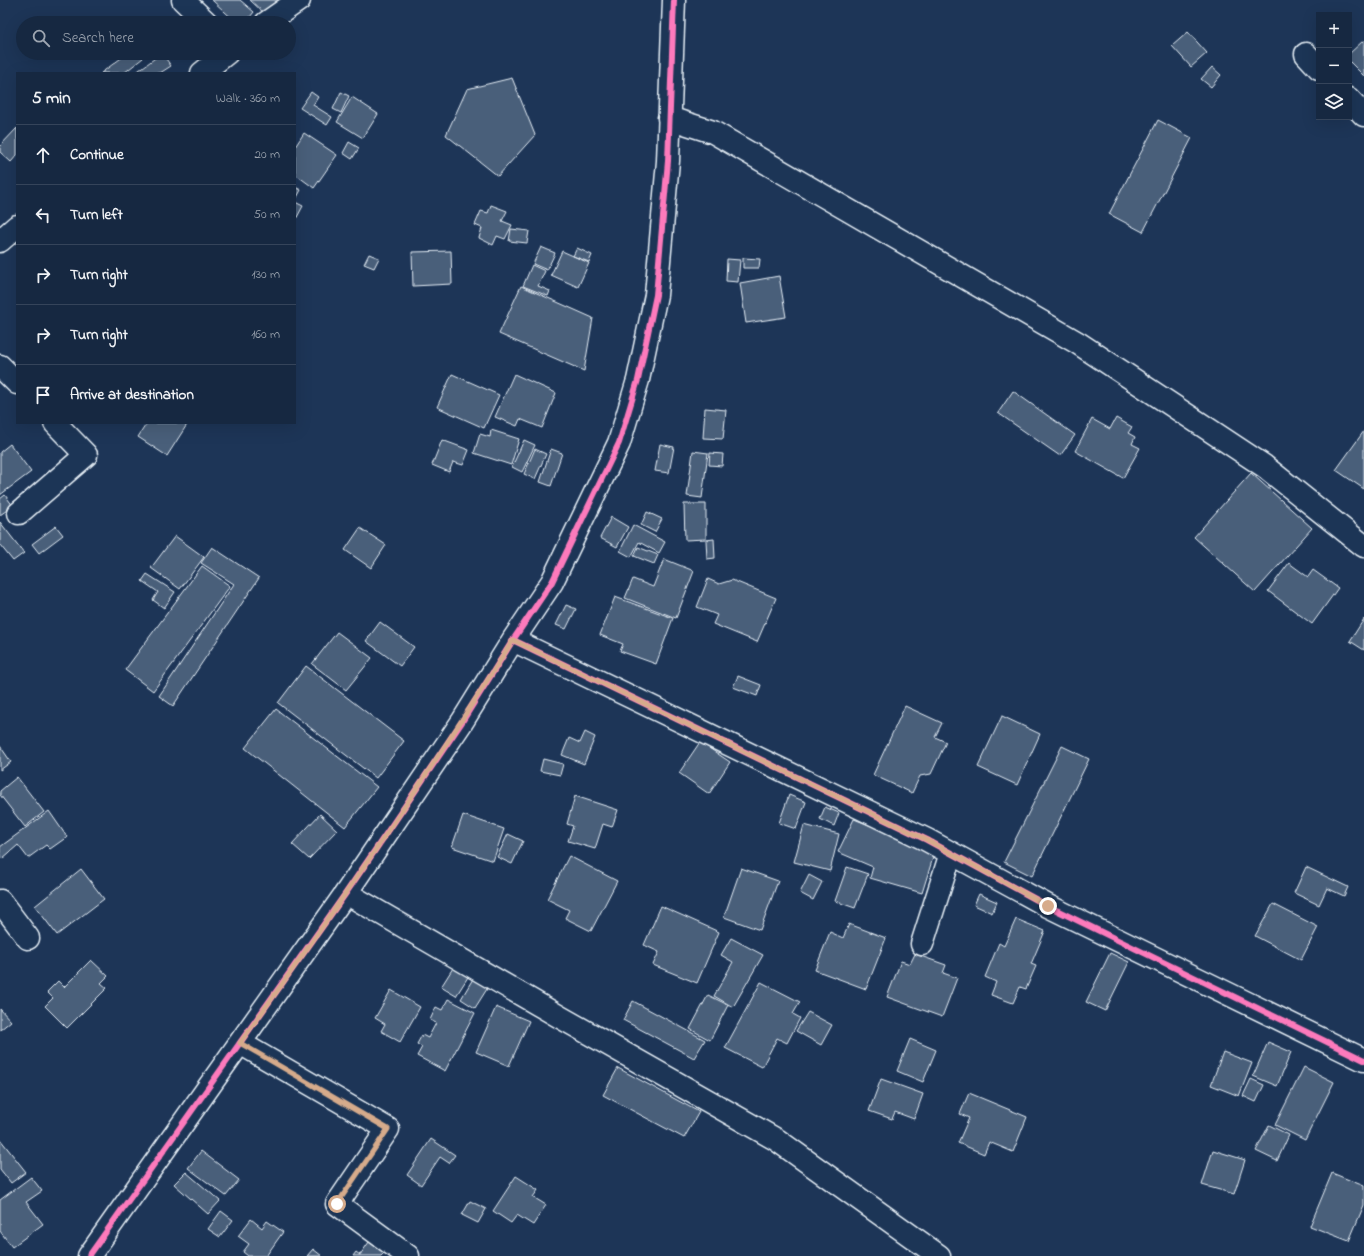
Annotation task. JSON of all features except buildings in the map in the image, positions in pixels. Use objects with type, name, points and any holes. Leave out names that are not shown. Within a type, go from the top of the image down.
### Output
[{"type":"street","points":[[183,0],[200,16]]},
{"type":"street","points":[[276,16],[299,0]]},
{"type":"street","points":[[89,1256],[346,893],[462,722],[513,640],[552,582],[619,443],[638,380],[656,296],[668,161],[674,0]]},
{"type":"street","points":[[203,72],[218,60]]},
{"type":"street","points":[[1352,103],[1364,115]]},
{"type":"street","points":[[669,118],[713,132],[1078,343],[1264,466],[1364,546]]},
{"type":"street","points":[[0,241],[16,227]]},
{"type":"street","points":[[0,366],[16,383]]},
{"type":"street","points":[[19,513],[86,454],[56,424]]},
{"type":"street","points":[[513,640],[951,853],[1048,906],[1364,1060]]},
{"type":"street","points":[[922,944],[951,853]]},
{"type":"street","points":[[346,893],[777,1140],[939,1256]]},
{"type":"street","points":[[0,901],[28,938]]},
{"type":"street","points":[[240,1043],[388,1129],[337,1204],[408,1256]]},
{"type":"cycle path","points":[[89,1256],[346,893],[462,722],[513,640],[552,582],[619,443],[638,380],[656,295],[668,161],[674,0]]},
{"type":"cycle path","points":[[513,640],[927,840],[1048,906],[1364,1060]]},
{"type":"route","points":[[337,1204],[388,1129],[240,1043],[346,893],[462,722],[513,640],[927,840],[1048,906]]}]
